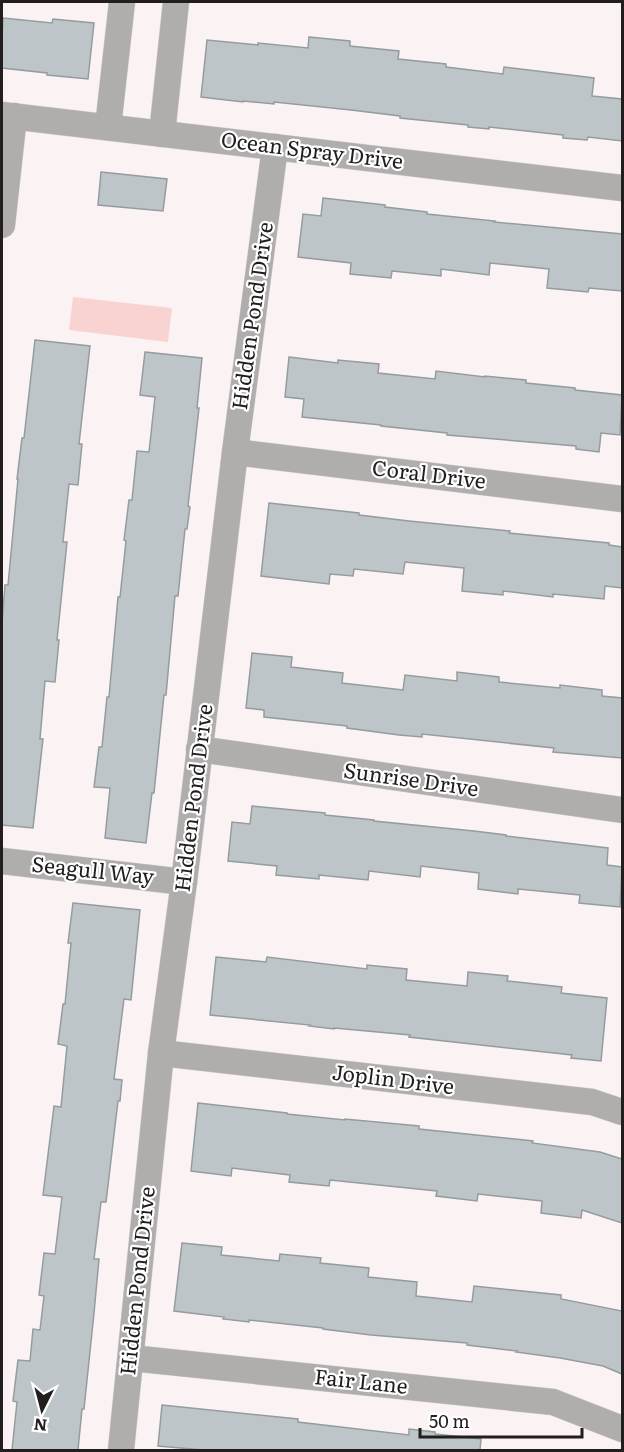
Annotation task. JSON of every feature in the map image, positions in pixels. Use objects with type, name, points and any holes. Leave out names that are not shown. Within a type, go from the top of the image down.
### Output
[{"type":"street","points":[[108,127],[122,2]]},
{"type":"street","points":[[162,134],[176,2]]},
{"type":"street","points":[[2,225],[8,116]]},
{"type":"street","name":"Ocean Spray Drive","points":[[8,116],[622,188]]},
{"type":"street","name":"Hidden Pond Drive","points":[[122,1450],[161,1053],[275,147]]},
{"type":"street","name":"Coral Drive","points":[[235,452],[622,499]]},
{"type":"street","name":"Sunrise Drive","points":[[200,749],[622,810]]},
{"type":"street","name":"Seagull Way","points":[[2,861],[184,882]]},
{"type":"street","name":"Joplin Drive","points":[[161,1053],[592,1102],[622,1112]]},
{"type":"street","name":"Fair Lane","points":[[131,1358],[553,1402],[622,1428]]},
{"type":"shaded area","points":[[73,297],[172,308],[168,342],[69,330]]},
{"type":"building","points":[[3,18],[52,23],[53,19],[94,23],[88,79],[2,68]]},
{"type":"building","points":[[309,37],[350,41],[350,46],[399,51],[398,59],[446,64],[446,67],[503,74],[504,67],[594,78],[592,96],[622,99],[622,141],[588,137],[587,140],[563,138],[563,135],[468,127],[468,125],[351,110],[201,97],[207,40],[308,48]]},
{"type":"building","points":[[101,172],[167,179],[163,211],[98,205]]},
{"type":"building","points":[[323,198],[385,205],[385,207],[427,212],[427,214],[622,234],[622,291],[589,288],[588,292],[547,288],[549,269],[490,263],[489,275],[441,269],[441,276],[392,271],[391,278],[350,274],[351,263],[298,257],[303,214],[321,216]]},
{"type":"building","points":[[35,340],[90,346],[79,444],[82,444],[78,485],[69,484],[63,542],[67,542],[55,682],[45,681],[40,739],[43,739],[33,828],[2,825],[2,623]]},
{"type":"building","points":[[145,352],[202,358],[188,506],[190,507],[187,529],[185,529],[178,596],[175,596],[166,695],[164,695],[154,793],[152,793],[146,843],[105,838],[110,788],[94,787],[99,747],[102,747],[107,697],[109,697],[118,597],[120,597],[126,541],[124,540],[129,500],[132,500],[137,451],[149,452],[155,397],[140,395]]},
{"type":"building","points":[[289,357],[338,363],[338,360],[379,364],[378,373],[435,379],[436,371],[526,380],[526,383],[622,395],[620,435],[601,433],[599,452],[576,449],[576,446],[447,435],[447,433],[302,417],[304,399],[285,397]]},
{"type":"building","points":[[269,503],[609,543],[609,545],[622,547],[622,588],[605,586],[604,599],[553,594],[553,597],[503,591],[503,595],[462,591],[464,568],[405,562],[403,574],[354,569],[353,576],[330,574],[329,584],[261,576]]},
{"type":"building","points":[[252,653],[292,657],[291,667],[343,673],[342,683],[403,690],[405,675],[457,681],[457,672],[499,677],[499,682],[602,690],[602,696],[622,698],[622,758],[553,752],[554,748],[422,734],[422,737],[399,735],[347,728],[347,726],[264,717],[264,710],[246,708]]},
{"type":"building","points":[[252,806],[608,848],[607,865],[622,867],[620,907],[579,903],[580,895],[518,889],[518,894],[478,889],[479,873],[421,866],[420,877],[369,871],[368,880],[319,875],[319,879],[276,875],[277,866],[228,861],[232,822],[250,824]]},
{"type":"building","points":[[73,903],[140,910],[131,1000],[124,999],[114,1079],[122,1080],[120,1101],[118,1101],[106,1202],[101,1202],[94,1259],[99,1259],[78,1450],[12,1450],[17,1402],[13,1401],[18,1360],[30,1361],[33,1329],[40,1330],[44,1296],[39,1295],[44,1253],[55,1254],[62,1197],[43,1195],[54,1106],[61,1107],[67,1046],[58,1044],[63,1004],[65,1004],[71,943],[68,943]]},
{"type":"building","points":[[216,957],[266,962],[267,957],[367,969],[367,965],[407,969],[406,980],[467,986],[468,972],[508,976],[507,981],[562,987],[561,993],[607,998],[601,1061],[571,1058],[572,1055],[409,1037],[410,1035],[210,1015]]},
{"type":"building","points":[[198,1103],[419,1126],[419,1129],[533,1141],[532,1143],[600,1152],[622,1159],[622,1223],[582,1210],[581,1218],[541,1213],[542,1201],[478,1194],[477,1201],[436,1196],[437,1191],[330,1180],[329,1186],[289,1182],[290,1175],[232,1168],[231,1176],[191,1171]]},
{"type":"building","points":[[182,1243],[222,1247],[221,1255],[279,1261],[280,1254],[321,1258],[320,1263],[369,1268],[368,1277],[417,1282],[416,1296],[472,1302],[474,1286],[561,1295],[561,1299],[622,1311],[622,1374],[603,1366],[467,1345],[467,1343],[371,1335],[249,1320],[249,1322],[174,1311]]},
{"type":"building","points":[[162,1405],[298,1419],[298,1422],[409,1435],[409,1429],[435,1432],[435,1434],[481,1439],[480,1450],[203,1450],[158,1446]]}]
